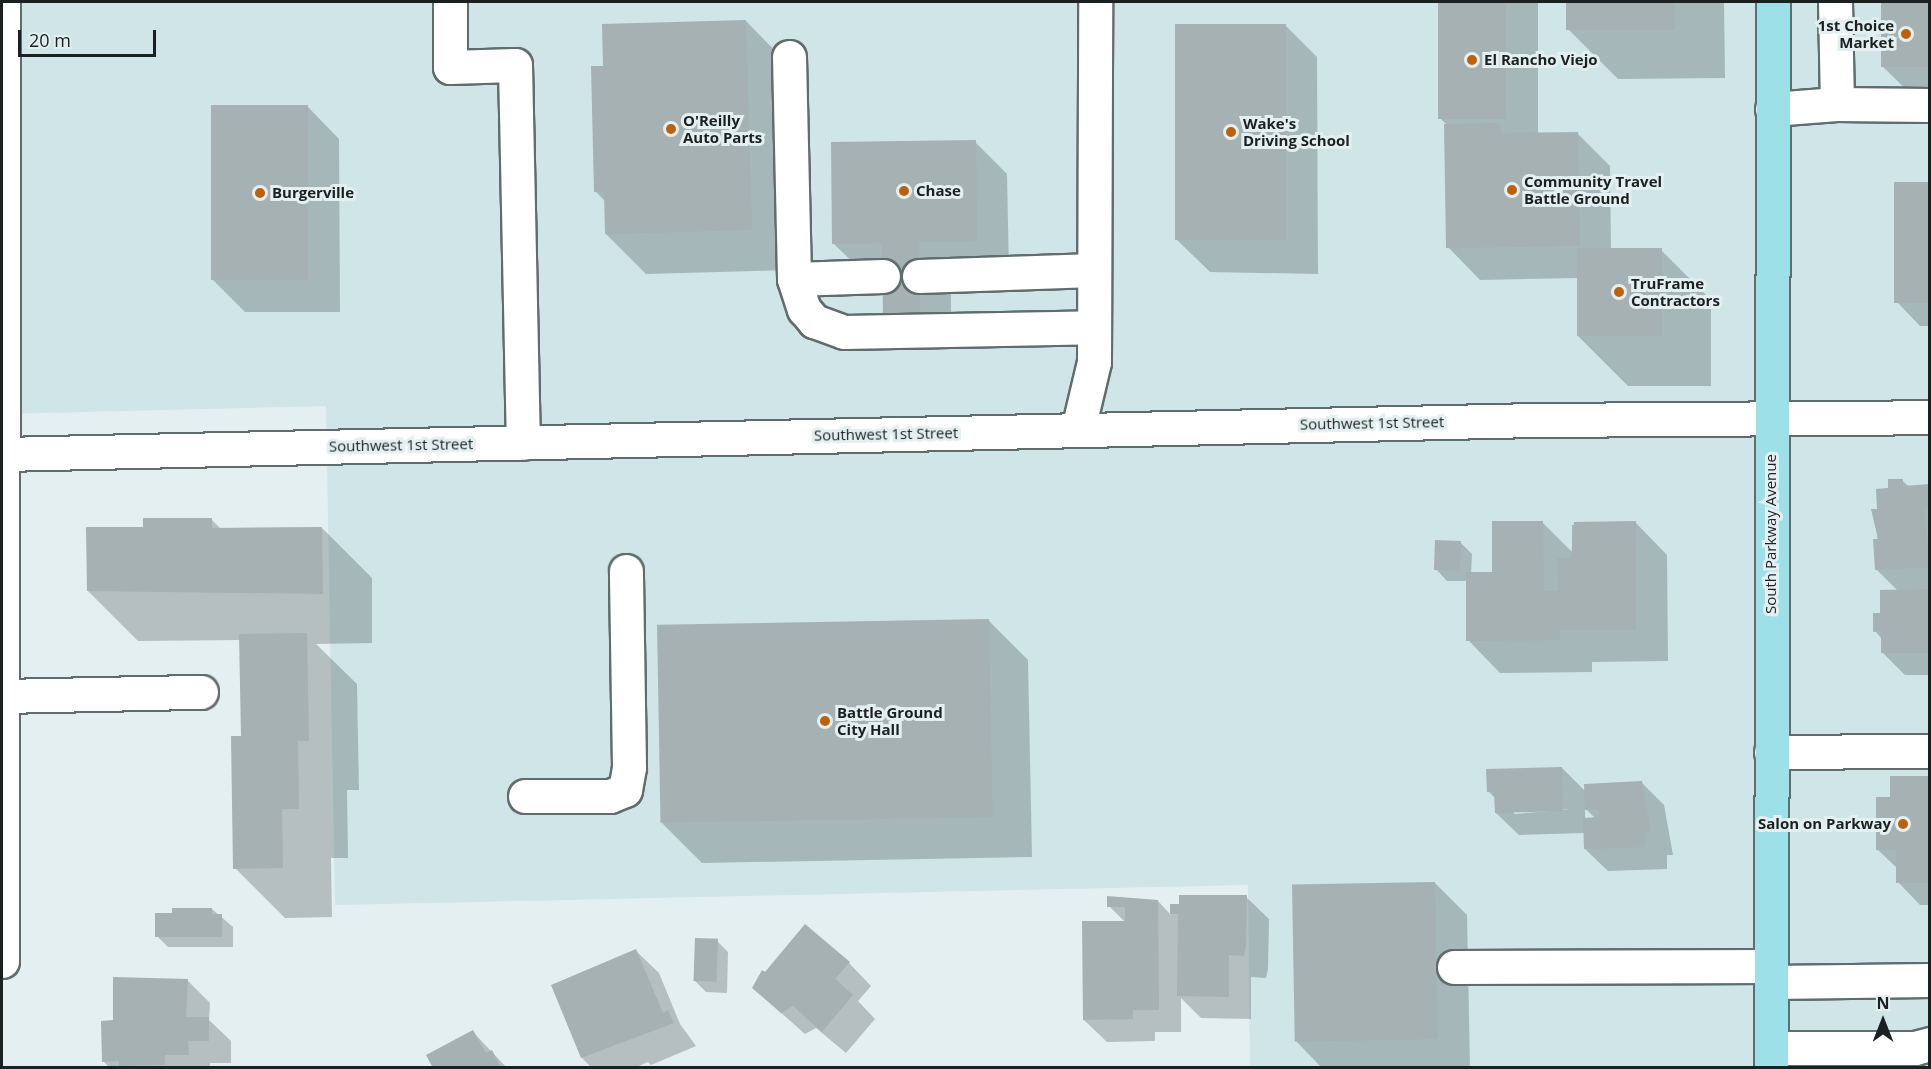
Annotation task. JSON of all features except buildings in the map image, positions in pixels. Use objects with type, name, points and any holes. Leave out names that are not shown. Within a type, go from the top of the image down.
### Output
[{"type":"main road","name":"South Parkway Avenue","points":[[1771,1058],[1773,2]]},
{"type":"street","points":[[2,960],[3,2]]},
{"type":"street","points":[[450,2],[450,67],[515,65],[523,443]]},
{"type":"street","points":[[1078,429],[1094,362],[1095,2]]},
{"type":"street","points":[[1835,2],[1837,104]]},
{"type":"street","points":[[789,57],[794,279],[796,295],[809,315],[828,329],[844,332],[1094,327]]},
{"type":"street","points":[[1773,110],[1837,104],[1929,105]]},
{"type":"street","points":[[919,276],[1094,270]]},
{"type":"street","points":[[794,279],[883,276]]},
{"type":"street","name":"Southwest 1st Street","points":[[2,454],[1772,415],[1929,417]]},
{"type":"street","points":[[525,796],[610,796],[625,790],[629,767],[626,571]]},
{"type":"street","points":[[2,696],[201,692]]},
{"type":"street","points":[[1772,752],[1929,751]]},
{"type":"street","points":[[1454,967],[1929,980]]},
{"type":"street","points":[[1771,1058],[1915,1048],[1929,1044]]},
{"type":"shaded area","points":[[2,2],[1929,2],[1929,1067],[1250,1067],[1248,885],[335,905],[326,406],[2,414]]},
{"type":"place","name":"1st Choice Market","points":[[1906,34]]},
{"type":"place","name":"El Rancho Viejo","points":[[1472,60]]},
{"type":"place","name":"O'Reilly Auto Parts","points":[[671,129]]},
{"type":"place","name":"Wake's Driving School","points":[[1231,132]]},
{"type":"place","name":"Community Travel Battle Ground","points":[[1512,190]]},
{"type":"place","name":"Chase","points":[[904,191]]},
{"type":"place","name":"Burgerville","points":[[260,193]]},
{"type":"place","name":"TruFrame Contractors","points":[[1619,292]]},
{"type":"place","name":"Battle Ground City Hall","points":[[825,721]]},
{"type":"place","name":"Salon on Parkway","points":[[1903,824]]}]
